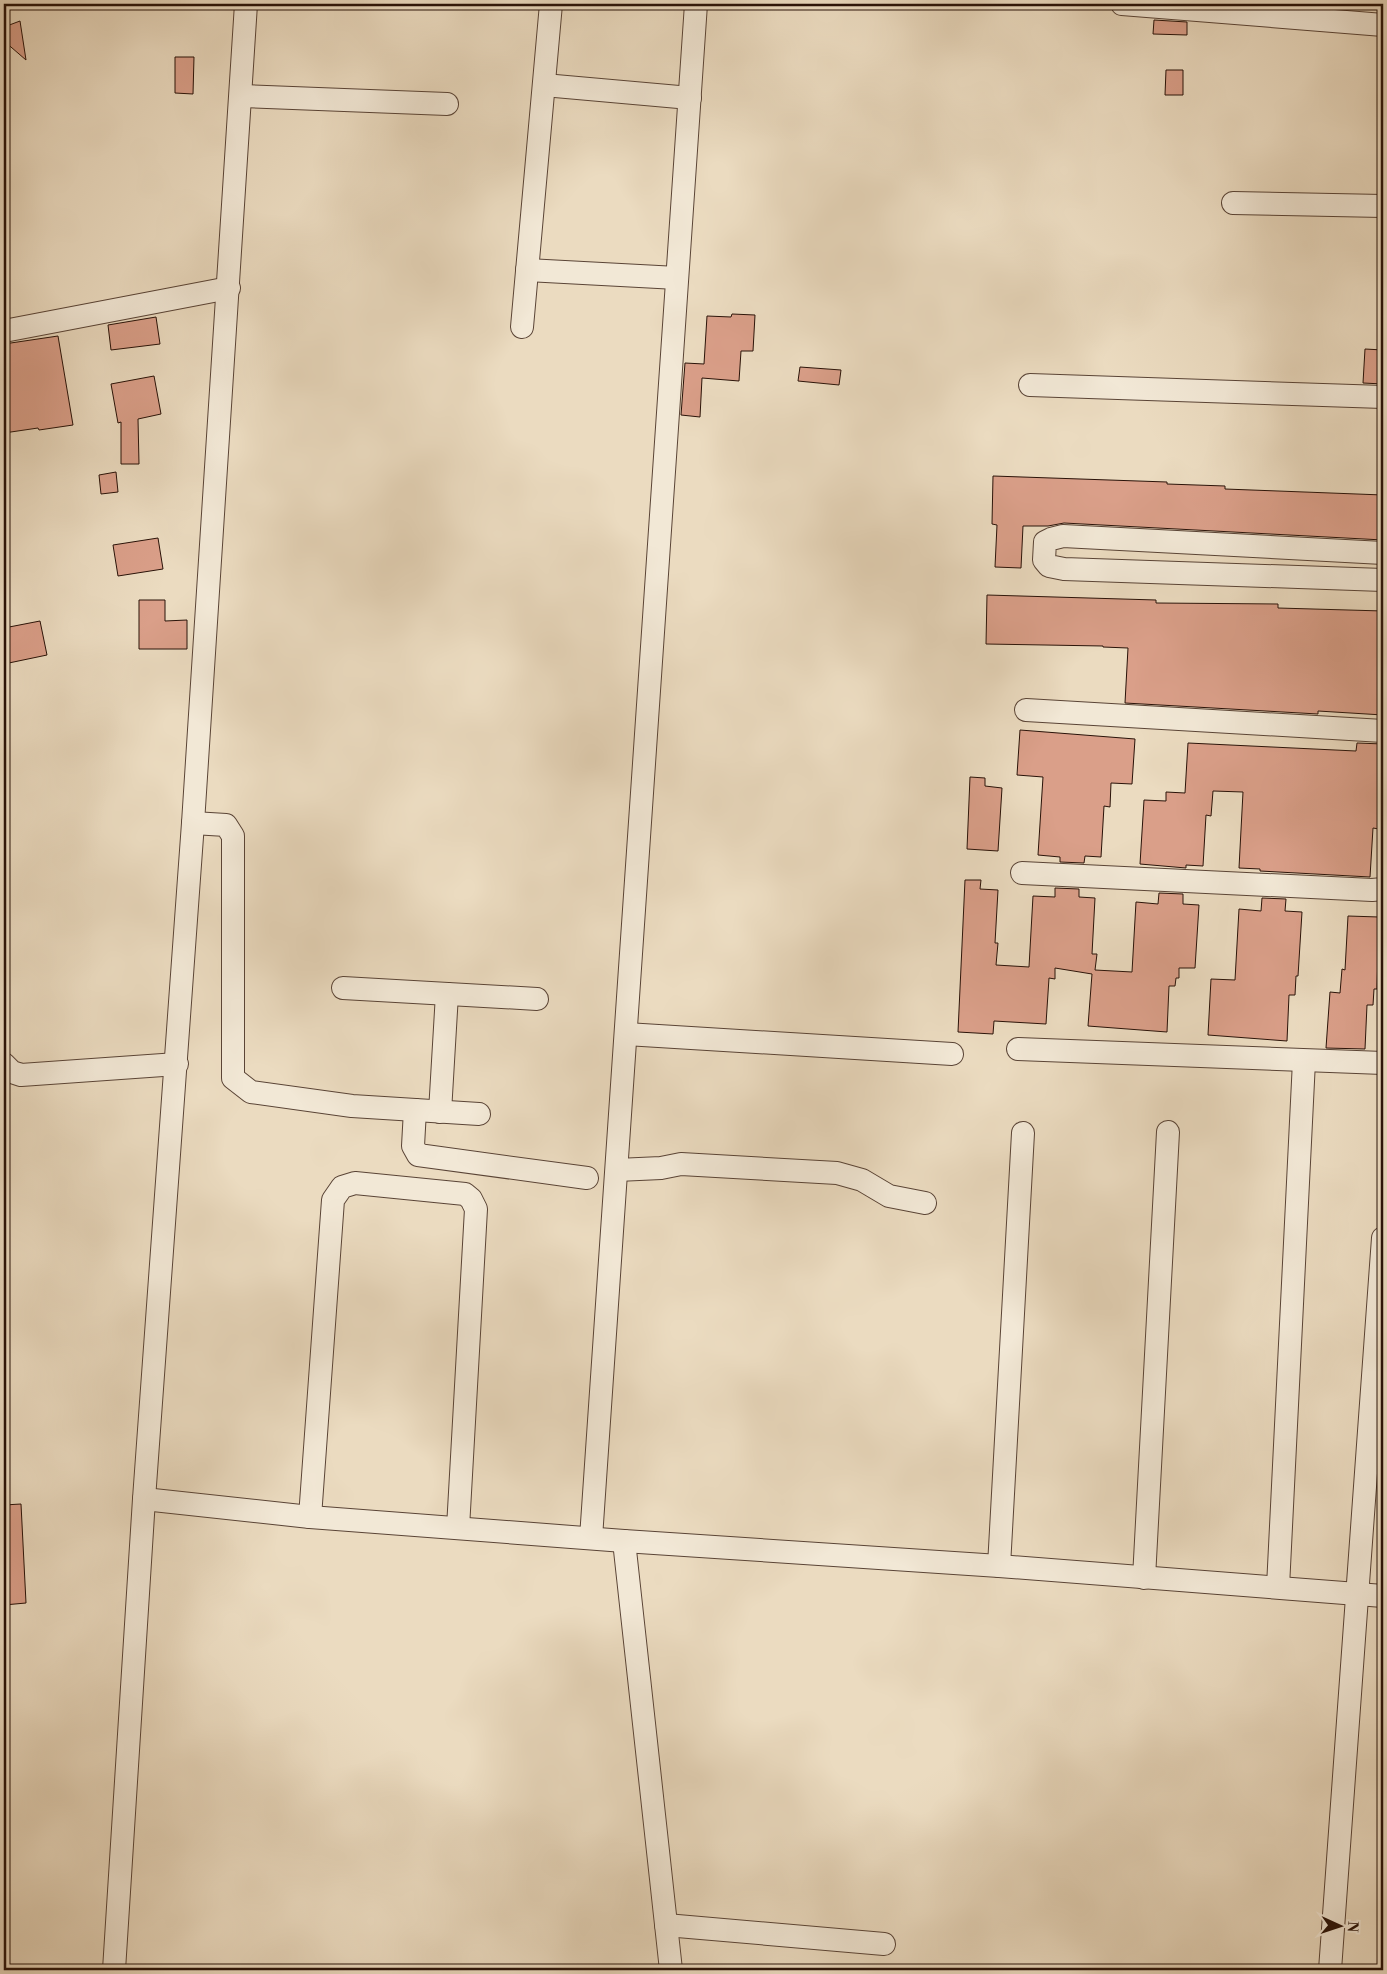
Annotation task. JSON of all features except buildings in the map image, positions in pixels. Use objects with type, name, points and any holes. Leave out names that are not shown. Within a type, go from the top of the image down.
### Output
[{"type":"street","points":[[114,1970],[144,1499],[193,823],[229,288],[246,4]]},
{"type":"street","points":[[522,327],[551,4]]},
{"type":"street","points":[[592,1538],[696,4]]},
{"type":"street","points":[[1122,4],[1383,25]]},
{"type":"street","points":[[544,85],[690,98]]},
{"type":"street","points":[[241,96],[447,104]]},
{"type":"street","points":[[1233,203],[1383,206]]},
{"type":"street","points":[[527,270],[678,278]]},
{"type":"street","points":[[4,331],[229,288]]},
{"type":"street","points":[[1030,385],[1383,397]]},
{"type":"street","points":[[1383,554],[1063,536],[1045,542],[1044,560],[1049,566],[1064,569],[1383,580]]},
{"type":"street","points":[[1026,710],[1383,731]]},
{"type":"street","points":[[193,823],[226,826],[233,836],[233,1078],[251,1092],[352,1106],[479,1114]]},
{"type":"street","points":[[1022,873],[1383,889]]},
{"type":"street","points":[[343,988],[537,999]]},
{"type":"street","points":[[440,1112],[447,994]]},
{"type":"street","points":[[626,1034],[952,1054]]},
{"type":"street","points":[[1018,1049],[1383,1063]]},
{"type":"street","points":[[1278,1587],[1304,1061]]},
{"type":"street","points":[[4,1064],[12,1072],[21,1075],[176,1064]]},
{"type":"street","points":[[415,1110],[413,1146],[418,1155],[587,1178]]},
{"type":"street","points":[[1144,1578],[1168,1132]]},
{"type":"street","points":[[999,1566],[1023,1133]]},
{"type":"street","points":[[617,1170],[661,1168],[681,1164],[837,1173],[862,1180],[889,1196],[925,1203]]},
{"type":"street","points":[[310,1517],[333,1200],[342,1187],[355,1184],[465,1194],[472,1199],[476,1209],[458,1528]]},
{"type":"street","points":[[1330,1970],[1359,1594],[1383,1238]]},
{"type":"street","points":[[144,1499],[310,1517],[999,1566],[1383,1596]]},
{"type":"street","points":[[624,1540],[671,1970]]},
{"type":"street","points":[[666,1926],[884,1944]]}]
